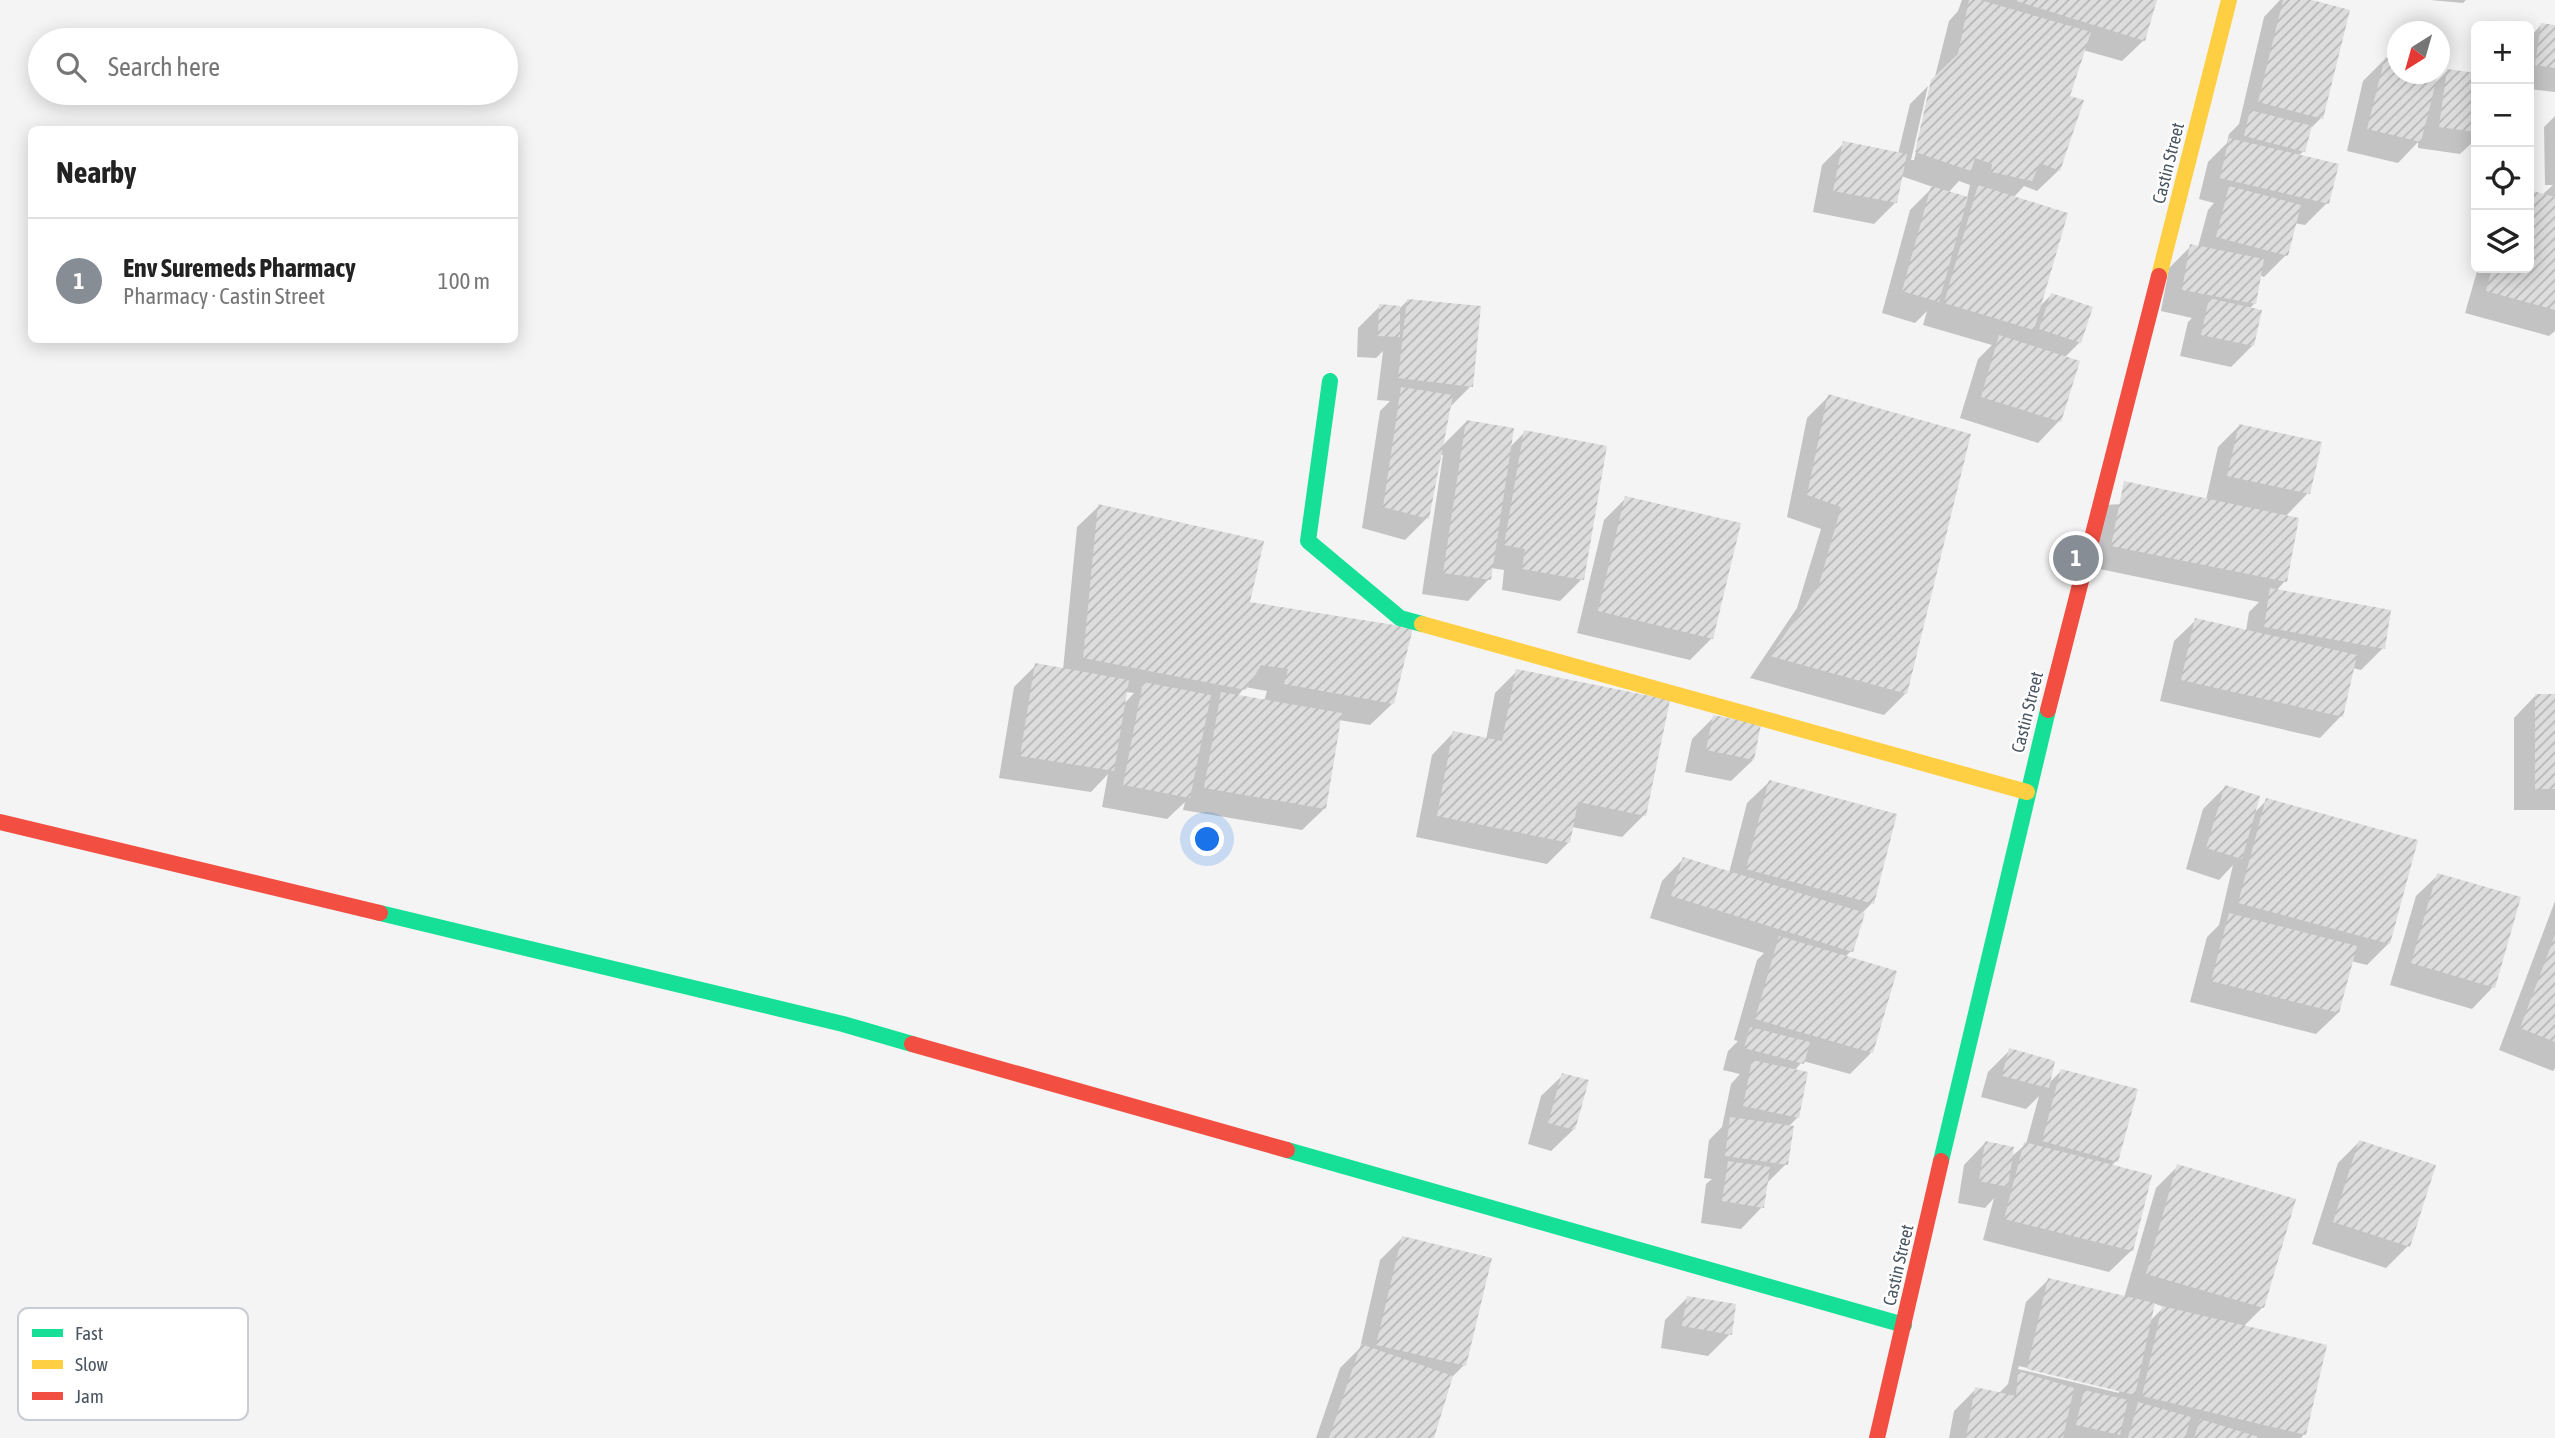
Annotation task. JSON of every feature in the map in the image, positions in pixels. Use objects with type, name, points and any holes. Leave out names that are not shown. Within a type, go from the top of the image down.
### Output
[{"type":"street","name":"Castin Street","points":[[1878,1438],[2027,792],[2229,0]]},
{"type":"street","points":[[1330,381],[1308,541],[1400,618],[2027,792]]},
{"type":"street","points":[[0,822],[843,1024],[1904,1325]]},
{"type":"building","points":[[1969,0],[1980,0],[2091,32],[2070,96],[2084,100],[2060,171],[2040,163],[2032,181],[1991,172],[1992,164],[1975,158],[1971,171],[1915,152],[1931,80],[1958,54]]},
{"type":"building","points":[[2013,0],[2157,0],[2145,41]]},
{"type":"building","points":[[2283,0],[2312,0],[2350,10],[2323,119],[2258,102]]},
{"type":"building","points":[[2541,23],[2555,25],[2555,68],[2535,65]]},
{"type":"building","points":[[2385,57],[2387,84],[2436,84],[2421,142],[2367,129]]},
{"type":"building","points":[[2450,69],[2471,72],[2471,131],[2439,127],[2445,84],[2450,84]]},
{"type":"building","points":[[2250,110],[2312,126],[2305,152],[2244,136]]},
{"type":"building","points":[[2229,138],[2339,164],[2329,204],[2220,178]]},
{"type":"building","points":[[1843,141],[1907,154],[1897,203],[1833,191]]},
{"type":"building","points":[[1978,185],[2068,213],[2034,330],[1944,303]]},
{"type":"building","points":[[1931,186],[1968,197],[1939,302],[1902,291]]},
{"type":"building","points":[[2229,186],[2301,205],[2288,256],[2216,237]]},
{"type":"building","points":[[2534,191],[2555,197],[2555,310],[2486,291],[2491,273],[2534,273]]},
{"type":"building","points":[[2190,244],[2264,259],[2256,304],[2182,290]]},
{"type":"building","points":[[2051,293],[2093,307],[2081,343],[2039,329]]},
{"type":"building","points":[[2209,298],[2262,310],[2254,346],[2201,335]]},
{"type":"building","points":[[1407,299],[1481,306],[1473,387],[1398,378]]},
{"type":"building","points":[[1379,304],[1400,306],[1400,337],[1378,336]]},
{"type":"building","points":[[1999,335],[2080,361],[2061,422],[1981,397]]},
{"type":"building","points":[[1401,387],[1453,395],[1429,519],[1383,507]]},
{"type":"building","points":[[1828,394],[1971,434],[1907,694],[1770,656],[1819,585],[1841,507],[1807,495]]},
{"type":"building","points":[[1466,420],[1514,428],[1491,580],[1443,573]]},
{"type":"building","points":[[2239,424],[2322,442],[2310,494],[2227,476]]},
{"type":"building","points":[[1524,430],[1607,446],[1584,580],[1522,569],[1525,549],[1504,545]]},
{"type":"building","points":[[2124,481],[2299,518],[2287,582],[2111,546]]},
{"type":"building","points":[[1625,496],[1741,523],[1713,639],[1598,611]]},
{"type":"building","points":[[1098,504],[1264,541],[1250,602],[1413,628],[1394,704],[1284,684],[1288,669],[1261,665],[1246,690],[1083,658]]},
{"type":"building","points":[[2270,588],[2391,610],[2385,649],[2264,627]]},
{"type":"building","points":[[2195,618],[2357,655],[2343,717],[2181,680]]},
{"type":"building","points":[[1035,663],[1129,680],[1114,771],[1020,756]]},
{"type":"building","points":[[1516,669],[1670,700],[1646,816],[1578,802],[1570,843],[1437,816],[1453,731],[1502,741]]},
{"type":"building","points":[[1143,682],[1211,695],[1190,798],[1123,785]]},
{"type":"building","points":[[1221,692],[1342,713],[1326,809],[1204,788]]},
{"type":"building","points":[[2535,694],[2555,694],[2555,789],[2535,789]]},
{"type":"building","points":[[1713,715],[1761,724],[1754,760],[1706,750]]},
{"type":"building","points":[[1769,780],[1897,814],[1874,904],[1746,869]]},
{"type":"building","points":[[2225,785],[2260,796],[2242,859],[2206,848]]},
{"type":"building","points":[[2266,798],[2418,840],[2390,944],[2238,903]]},
{"type":"building","points":[[1683,857],[1865,913],[1853,952],[1671,896]]},
{"type":"building","points":[[2437,873],[2521,897],[2495,988],[2411,963]]},
{"type":"building","points":[[2229,913],[2357,946],[2339,1013],[2211,981]]},
{"type":"building","points":[[2555,935],[2555,1042],[2520,1028]]},
{"type":"building","points":[[1779,936],[1897,971],[1873,1053],[1755,1019]]},
{"type":"building","points":[[1750,1027],[1810,1042],[1804,1064],[1744,1048]]},
{"type":"building","points":[[2009,1048],[2055,1061],[2049,1088],[2002,1076]]},
{"type":"building","points":[[1752,1060],[1808,1072],[1799,1118],[1743,1106]]},
{"type":"building","points":[[2061,1069],[2138,1089],[2118,1162],[2042,1141]]},
{"type":"building","points":[[1562,1073],[1589,1080],[1575,1130],[1548,1123]]},
{"type":"building","points":[[1730,1117],[1794,1126],[1788,1165],[1725,1156]]},
{"type":"building","points":[[2359,1140],[2436,1165],[2410,1247],[2333,1222]]},
{"type":"building","points":[[1985,1141],[2014,1147],[2008,1187],[1979,1181]]},
{"type":"building","points":[[2024,1142],[2152,1175],[2133,1251],[2004,1219]]},
{"type":"building","points":[[1728,1161],[1770,1167],[1764,1208],[1722,1201]]},
{"type":"building","points":[[2177,1164],[2296,1199],[2264,1308],[2146,1274]]},
{"type":"building","points":[[1402,1236],[1492,1258],[1466,1366],[1376,1345]]},
{"type":"building","points":[[2048,1278],[2155,1303],[2135,1395],[2027,1369]]},
{"type":"building","points":[[1687,1296],[1736,1304],[1732,1335],[1682,1326]]},
{"type":"building","points":[[2162,1306],[2327,1345],[2306,1435],[2142,1396]]},
{"type":"building","points":[[1361,1344],[1453,1376],[1434,1438],[1329,1438]]},
{"type":"building","points":[[2018,1371],[2074,1388],[2063,1438],[1966,1438],[1975,1387],[2016,1396]]},
{"type":"building","points":[[2084,1390],[2128,1400],[2120,1435],[2076,1425]]},
{"type":"building","points":[[2138,1402],[2191,1417],[2185,1438],[2128,1438]]},
{"type":"building","points":[[2200,1419],[2259,1437],[2259,1438],[2194,1438]]},
{"type":"traffic: fast","points":[[1330,381],[1308,541],[1400,618],[1422,624]]},
{"type":"traffic: fast","points":[[1941,1161],[2048,710]]},
{"type":"traffic: fast","points":[[380,913],[843,1024],[912,1044]]},
{"type":"traffic: fast","points":[[1287,1150],[1904,1325]]},
{"type":"traffic: slow","points":[[2159,276],[2229,0]]},
{"type":"traffic: slow","points":[[1422,624],[2027,792]]},
{"type":"traffic: jam","points":[[2048,710],[2159,276]]},
{"type":"traffic: jam","points":[[0,822],[380,913]]},
{"type":"traffic: jam","points":[[912,1044],[1287,1150]]},
{"type":"traffic: jam","points":[[1877,1438],[1941,1161]]},
{"type":"place","name":"Env Suremeds Pharmacy","points":[[2076,558]]}]
